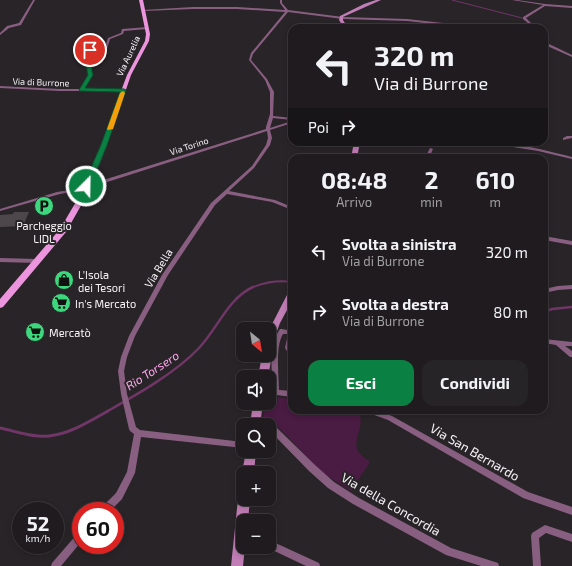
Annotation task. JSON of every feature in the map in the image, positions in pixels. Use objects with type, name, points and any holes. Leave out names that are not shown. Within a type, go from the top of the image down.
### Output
[{"type":"main road","name":"Via Aurelia","points":[[0,305],[63,230],[84,194],[90,191],[88,187],[129,75],[148,41],[144,10],[141,0]]},
{"type":"main road","points":[[344,24],[341,17],[369,3],[379,0]]},
{"type":"main road","points":[[84,194],[77,193],[76,190],[79,188],[88,187]]},
{"type":"main road","points":[[276,324],[288,301]]},
{"type":"main road","points":[[236,566],[238,554]]},
{"type":"street","points":[[281,0],[280,2],[287,11]]},
{"type":"street","points":[[513,0],[572,7]]},
{"type":"street","points":[[0,34],[8,27],[20,24],[33,1]]},
{"type":"street","points":[[531,24],[524,18],[545,5]]},
{"type":"street","points":[[144,10],[193,8],[287,11],[341,17],[407,20],[443,24]]},
{"type":"street","name":"Via Bella","points":[[138,433],[134,429],[124,394],[121,371],[124,357],[132,336],[165,276],[213,204],[253,167],[264,152],[270,138],[268,129],[271,117],[272,92],[266,80],[250,60],[252,54],[287,11]]},
{"type":"street","name":"Via di Burrone","points":[[82,90],[91,75],[89,70],[92,58],[89,51],[105,48],[109,39],[122,33],[123,30],[147,28]]},
{"type":"street","points":[[548,45],[572,56]]},
{"type":"street","name":"Via di Burrone","points":[[0,87],[124,90]]},
{"type":"street","points":[[271,117],[288,119]]},
{"type":"street","name":"Via Torino","points":[[88,187],[288,122]]},
{"type":"street","points":[[564,139],[572,137]]},
{"type":"street","points":[[513,146],[572,158]]},
{"type":"street","points":[[428,154],[431,148]]},
{"type":"street","points":[[0,210],[59,193],[76,190]]},
{"type":"street","points":[[226,192],[273,201],[288,207]]},
{"type":"street","points":[[548,239],[572,243]]},
{"type":"street","points":[[0,260],[37,261]]},
{"type":"street","points":[[548,290],[572,287]]},
{"type":"street","points":[[274,370],[276,346],[280,333],[282,331],[288,332]]},
{"type":"street","points":[[548,341],[572,344]]},
{"type":"street","points":[[557,342],[572,356]]},
{"type":"street","points":[[276,392],[288,394]]},
{"type":"street","name":"Via San Bernardo","points":[[379,414],[390,418],[526,495],[572,511]]},
{"type":"street","name":"Via della Concordia","points":[[276,432],[331,485],[356,501],[450,552],[495,566]]},
{"type":"street","points":[[113,502],[119,496],[131,473],[138,433],[236,444]]},
{"type":"street","points":[[536,566],[535,536],[545,529],[572,538]]},
{"type":"street","points":[[55,566],[72,546]]},
{"type":"street","points":[[276,547],[316,566]]},
{"type":"shaded area","points":[[276,397],[288,399],[288,414],[359,414],[361,423],[356,443],[360,454],[370,462],[351,491],[321,472],[276,427],[276,418],[263,417],[264,410],[276,410]]},
{"type":"building","points":[[14,212],[29,212],[23,226],[0,227],[0,215],[13,214]]},
{"type":"waterway","points":[[452,0],[522,18]]},
{"type":"waterway","name":"Rio Torsero","points":[[252,288],[271,282],[288,282]]},
{"type":"waterway","name":"Rio Torsero","points":[[106,412],[154,384],[178,367],[205,341],[236,299],[252,288]]},
{"type":"waterway","name":"Rio Torsero","points":[[548,310],[572,307]]},
{"type":"waterway","name":"Rio Torsero","points":[[0,428],[30,435],[57,435],[87,423],[108,411]]},
{"type":"slow traffic","points":[[110,129],[123,93]]},
{"type":"place","name":"Parcheggio LIDL","points":[[44,206]]},
{"type":"place","name":"L'Isola dei Tesori","points":[[64,280]]},
{"type":"place","name":"In's Mercato","points":[[61,303]]},
{"type":"place","name":"Mercatò","points":[[35,332]]},
{"type":"route","points":[[86,186],[104,145],[124,90],[82,90],[91,75],[89,70],[92,58],[89,51],[90,50]]}]
